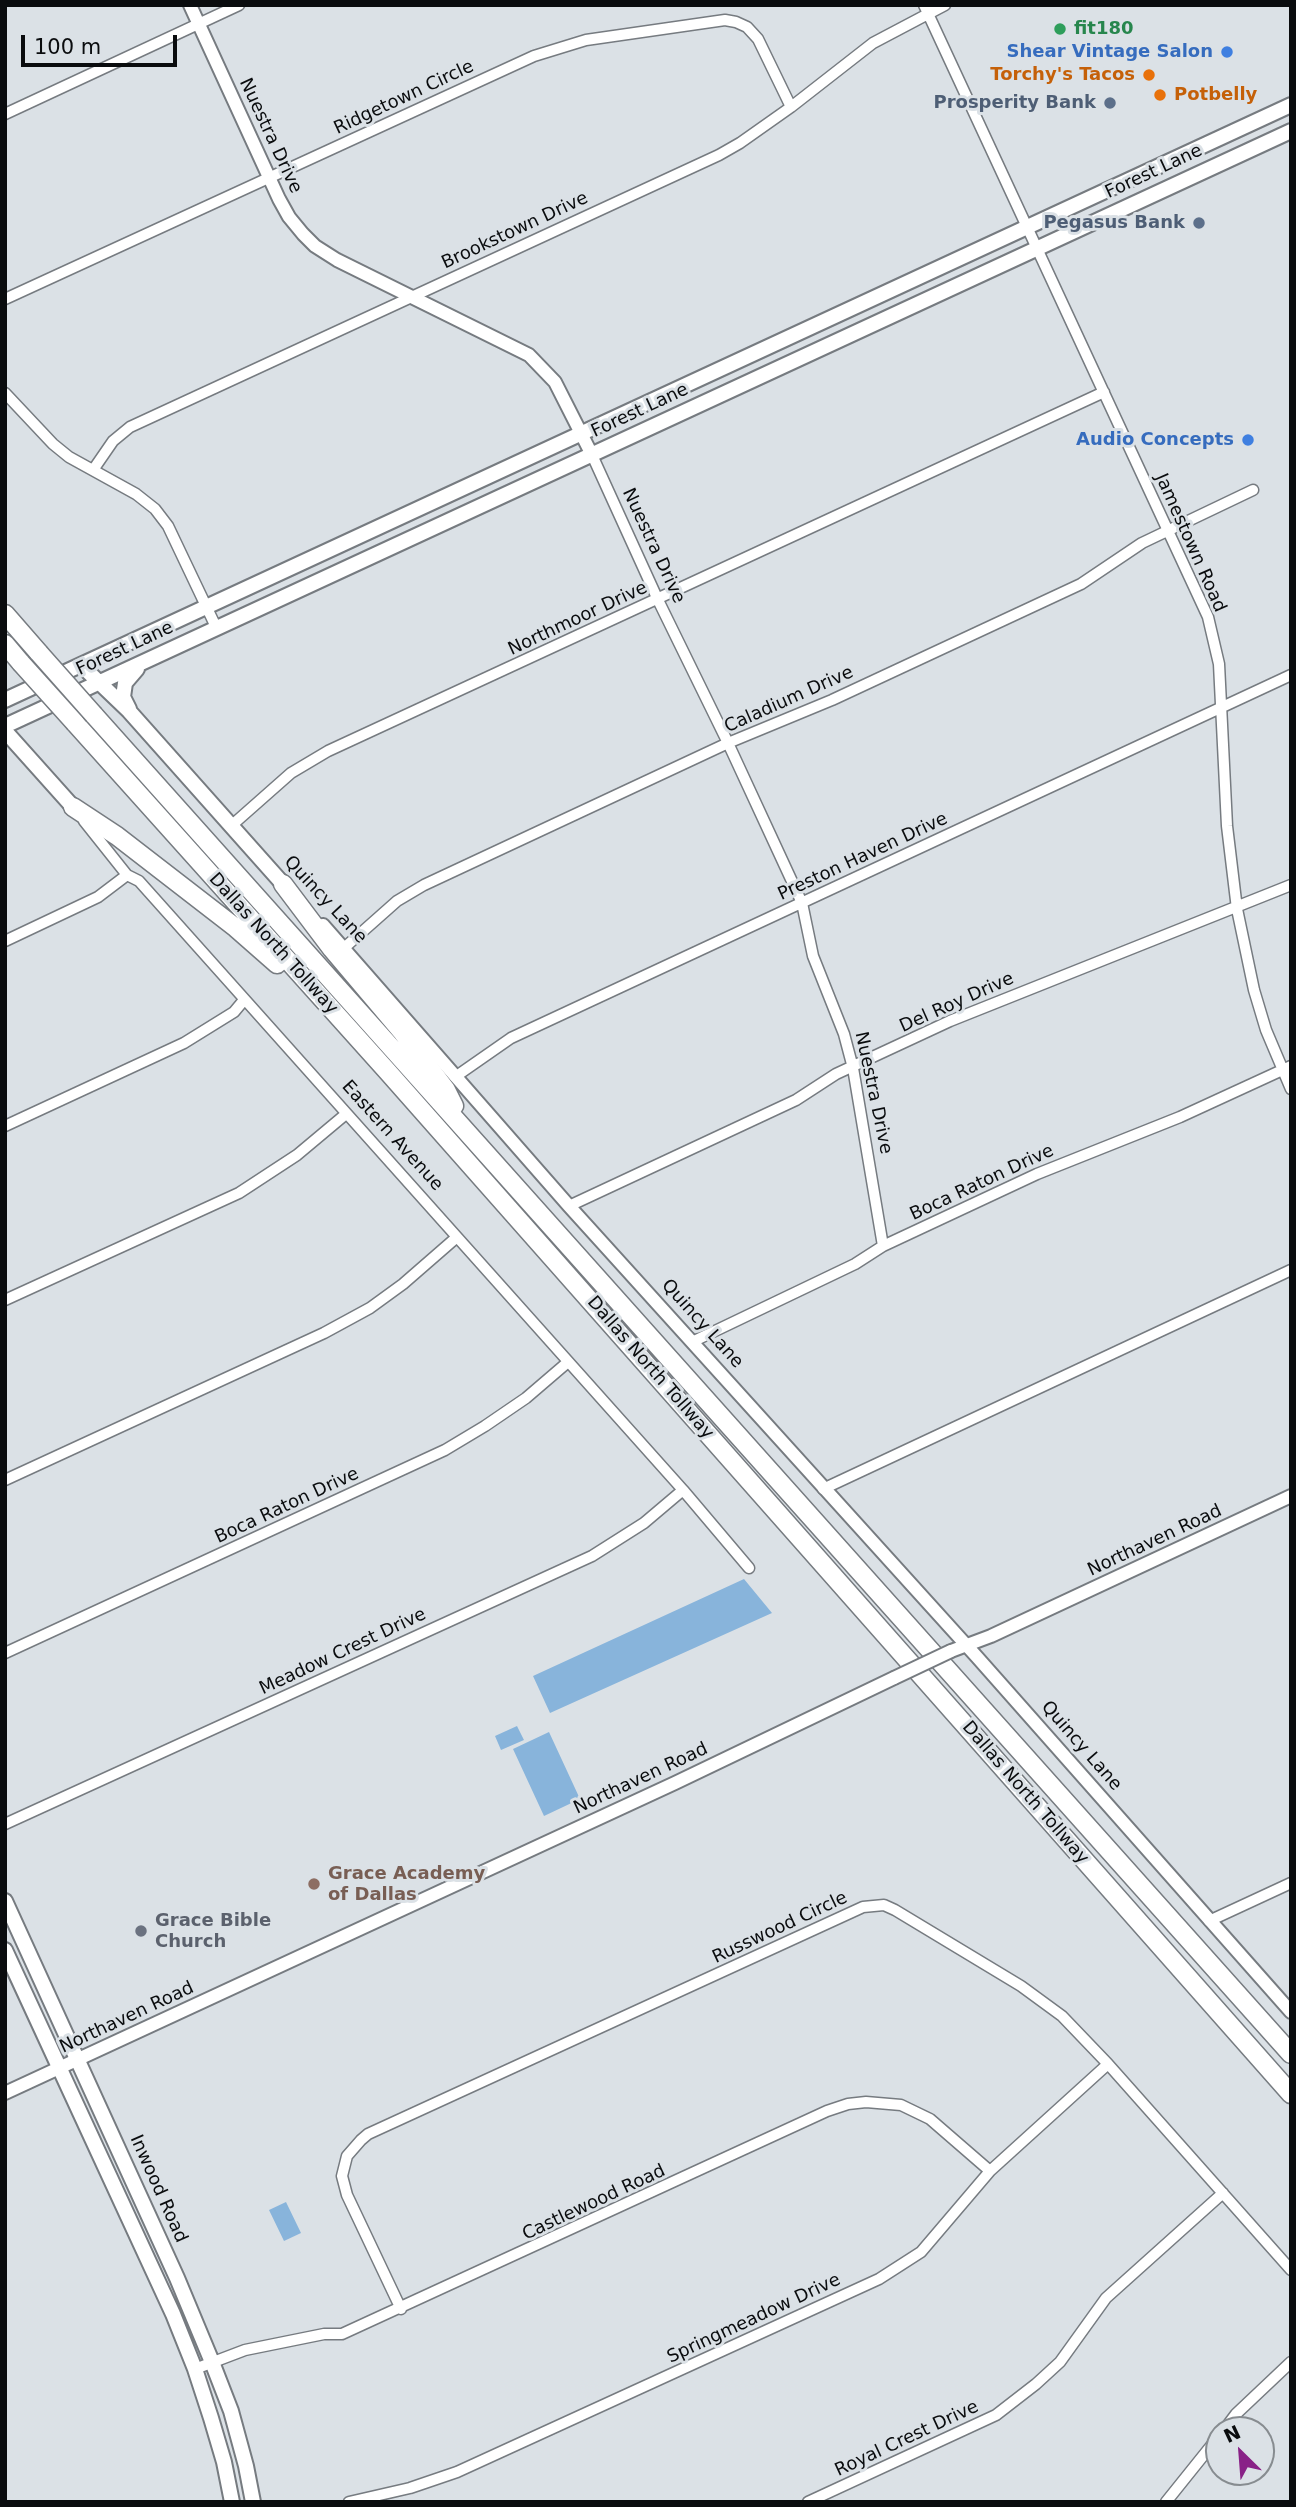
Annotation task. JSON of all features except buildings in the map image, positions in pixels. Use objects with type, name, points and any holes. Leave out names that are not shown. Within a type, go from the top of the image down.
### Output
[{"type":"highway","name":"Dallas North Tollway","points":[[5,614],[1291,2054]]},
{"type":"highway","name":"Dallas North Tollway","points":[[5,645],[388,1072],[1291,2094]]},
{"type":"highway","points":[[73,807],[117,836],[215,911],[323,1002]]},
{"type":"highway","points":[[283,884],[446,1090],[467,1131]]},
{"type":"main road","name":"Forest Lane","points":[[5,700],[1291,105]]},
{"type":"main road","name":"Forest Lane","points":[[5,729],[216,627],[1291,131]]},
{"type":"main road","points":[[1128,180],[1138,201]]},
{"type":"main road","points":[[828,318],[839,339]]},
{"type":"main road","points":[[458,491],[467,511]]},
{"type":"main road","points":[[338,546],[347,567]]},
{"type":"main road","points":[[129,711],[123,696],[125,683],[141,663]]},
{"type":"main road","name":"Quincy Lane","points":[[81,664],[129,711],[283,884]]},
{"type":"main road","name":"Eastern Avenue","points":[[5,729],[73,807]]},
{"type":"main road","name":"Inwood Road","points":[[5,1901],[177,2278],[212,2362],[231,2412],[253,2502]]},
{"type":"main road","points":[[5,1950],[173,2314],[195,2369],[224,2462],[232,2502]]},
{"type":"street","name":"Nuestra Drive","points":[[190,5],[289,217],[316,246],[337,260],[509,344],[536,362],[555,382],[729,743],[802,903],[813,956],[844,1034],[853,1068],[883,1246]]},
{"type":"street","points":[[5,114],[239,5]]},
{"type":"street","name":"Brookstown Drive","points":[[93,470],[113,441],[130,427],[719,155],[790,107],[873,43],[926,9],[945,5]]},
{"type":"street","name":"Jamestown Road","points":[[926,9],[1208,617],[1219,664],[1228,840],[1237,909],[1254,990],[1286,1068],[1291,1089]]},
{"type":"street","name":"Ridgetown Circle","points":[[5,299],[534,56],[586,40],[725,20],[736,22],[747,27],[758,39],[790,107]]},
{"type":"street","name":"Northmoor Drive","points":[[232,826],[291,774],[328,751],[1104,392]]},
{"type":"street","points":[[5,393],[53,444],[69,457],[136,494],[155,509],[168,526],[216,627]]},
{"type":"street","name":"Caladium Drive","points":[[344,947],[397,901],[424,885],[1081,584],[1142,544],[1254,490]]},
{"type":"street","name":"Preston Haven Drive","points":[[455,1077],[511,1038],[1291,675]]},
{"type":"street","name":"Eastern Avenue","points":[[73,807],[127,875],[139,881],[683,1490],[749,1568]]},
{"type":"street","points":[[5,941],[98,897],[127,875]]},
{"type":"street","name":"Quincy Lane","points":[[283,884],[344,947],[569,1206],[966,1645],[1291,2012]]},
{"type":"street","name":"Del Roy Drive","points":[[569,1206],[796,1100],[836,1074],[950,1021],[1237,909],[1291,885]]},
{"type":"street","points":[[5,1126],[184,1043],[234,1012],[244,1000]]},
{"type":"street","name":"Boca Raton Drive","points":[[692,1342],[855,1264],[883,1246],[1038,1174],[1180,1117],[1286,1068]]},
{"type":"street","points":[[5,1300],[239,1193],[297,1155],[346,1114]]},
{"type":"street","points":[[5,1480],[324,1332],[370,1308],[403,1284],[457,1237]]},
{"type":"street","points":[[823,1489],[1291,1270]]},
{"type":"street","name":"Boca Raton Drive","points":[[5,1653],[445,1450],[526,1398],[568,1362]]},
{"type":"street","name":"Meadow Crest Drive","points":[[5,1824],[592,1556],[644,1523],[683,1490]]},
{"type":"street","name":"Northaven Road","points":[[5,2093],[675,1783],[951,1651],[990,1636],[1291,1496]]},
{"type":"street","points":[[1209,1921],[1291,1883]]},
{"type":"street","name":"Russwood Circle","points":[[401,2309],[346,2195],[342,2176],[348,2157],[368,2134],[863,1907],[884,1905],[1021,1986],[1062,2016],[1291,2270]]},
{"type":"street","name":"Springmeadow Drive","points":[[349,2502],[410,2488],[457,2472],[879,2279],[921,2252],[990,2171],[1108,2064]]},
{"type":"street","name":"Castlewood Road","points":[[195,2369],[245,2350],[324,2334],[342,2334],[827,2111],[848,2105],[866,2102],[901,2105],[911,2109],[930,2119],[990,2171]]},
{"type":"street","name":"Royal Crest Drive","points":[[808,2502],[996,2415],[1060,2362],[1106,2298],[1223,2193]]},
{"type":"street","points":[[1234,2416],[1291,2362]]},
{"type":"street","points":[[1166,2502],[1205,2453]]},
{"type":"shaded area","points":[[744,1579],[772,1613],[550,1713],[533,1676]]},
{"type":"shaded area","points":[[517,1726],[524,1740],[501,1750],[495,1736]]},
{"type":"shaded area","points":[[549,1732],[580,1799],[544,1816],[513,1749]]},
{"type":"shaded area","points":[[286,2202],[301,2233],[284,2241],[269,2210]]},
{"type":"place","name":"fit180","points":[[1060,29]]},
{"type":"place","name":"Shear Vintage Salon","points":[[1227,52]]},
{"type":"place","name":"Torchy's Tacos","points":[[1149,75]]},
{"type":"place","name":"Potbelly","points":[[1160,95]]},
{"type":"place","name":"Prosperity Bank","points":[[1110,103]]},
{"type":"place","name":"Pegasus Bank","points":[[1199,223]]},
{"type":"place","name":"Audio Concepts","points":[[1248,440]]},
{"type":"place","name":"Grace Academy of Dallas","points":[[314,1884]]},
{"type":"place","name":"Grace Bible Church","points":[[141,1931]]}]
